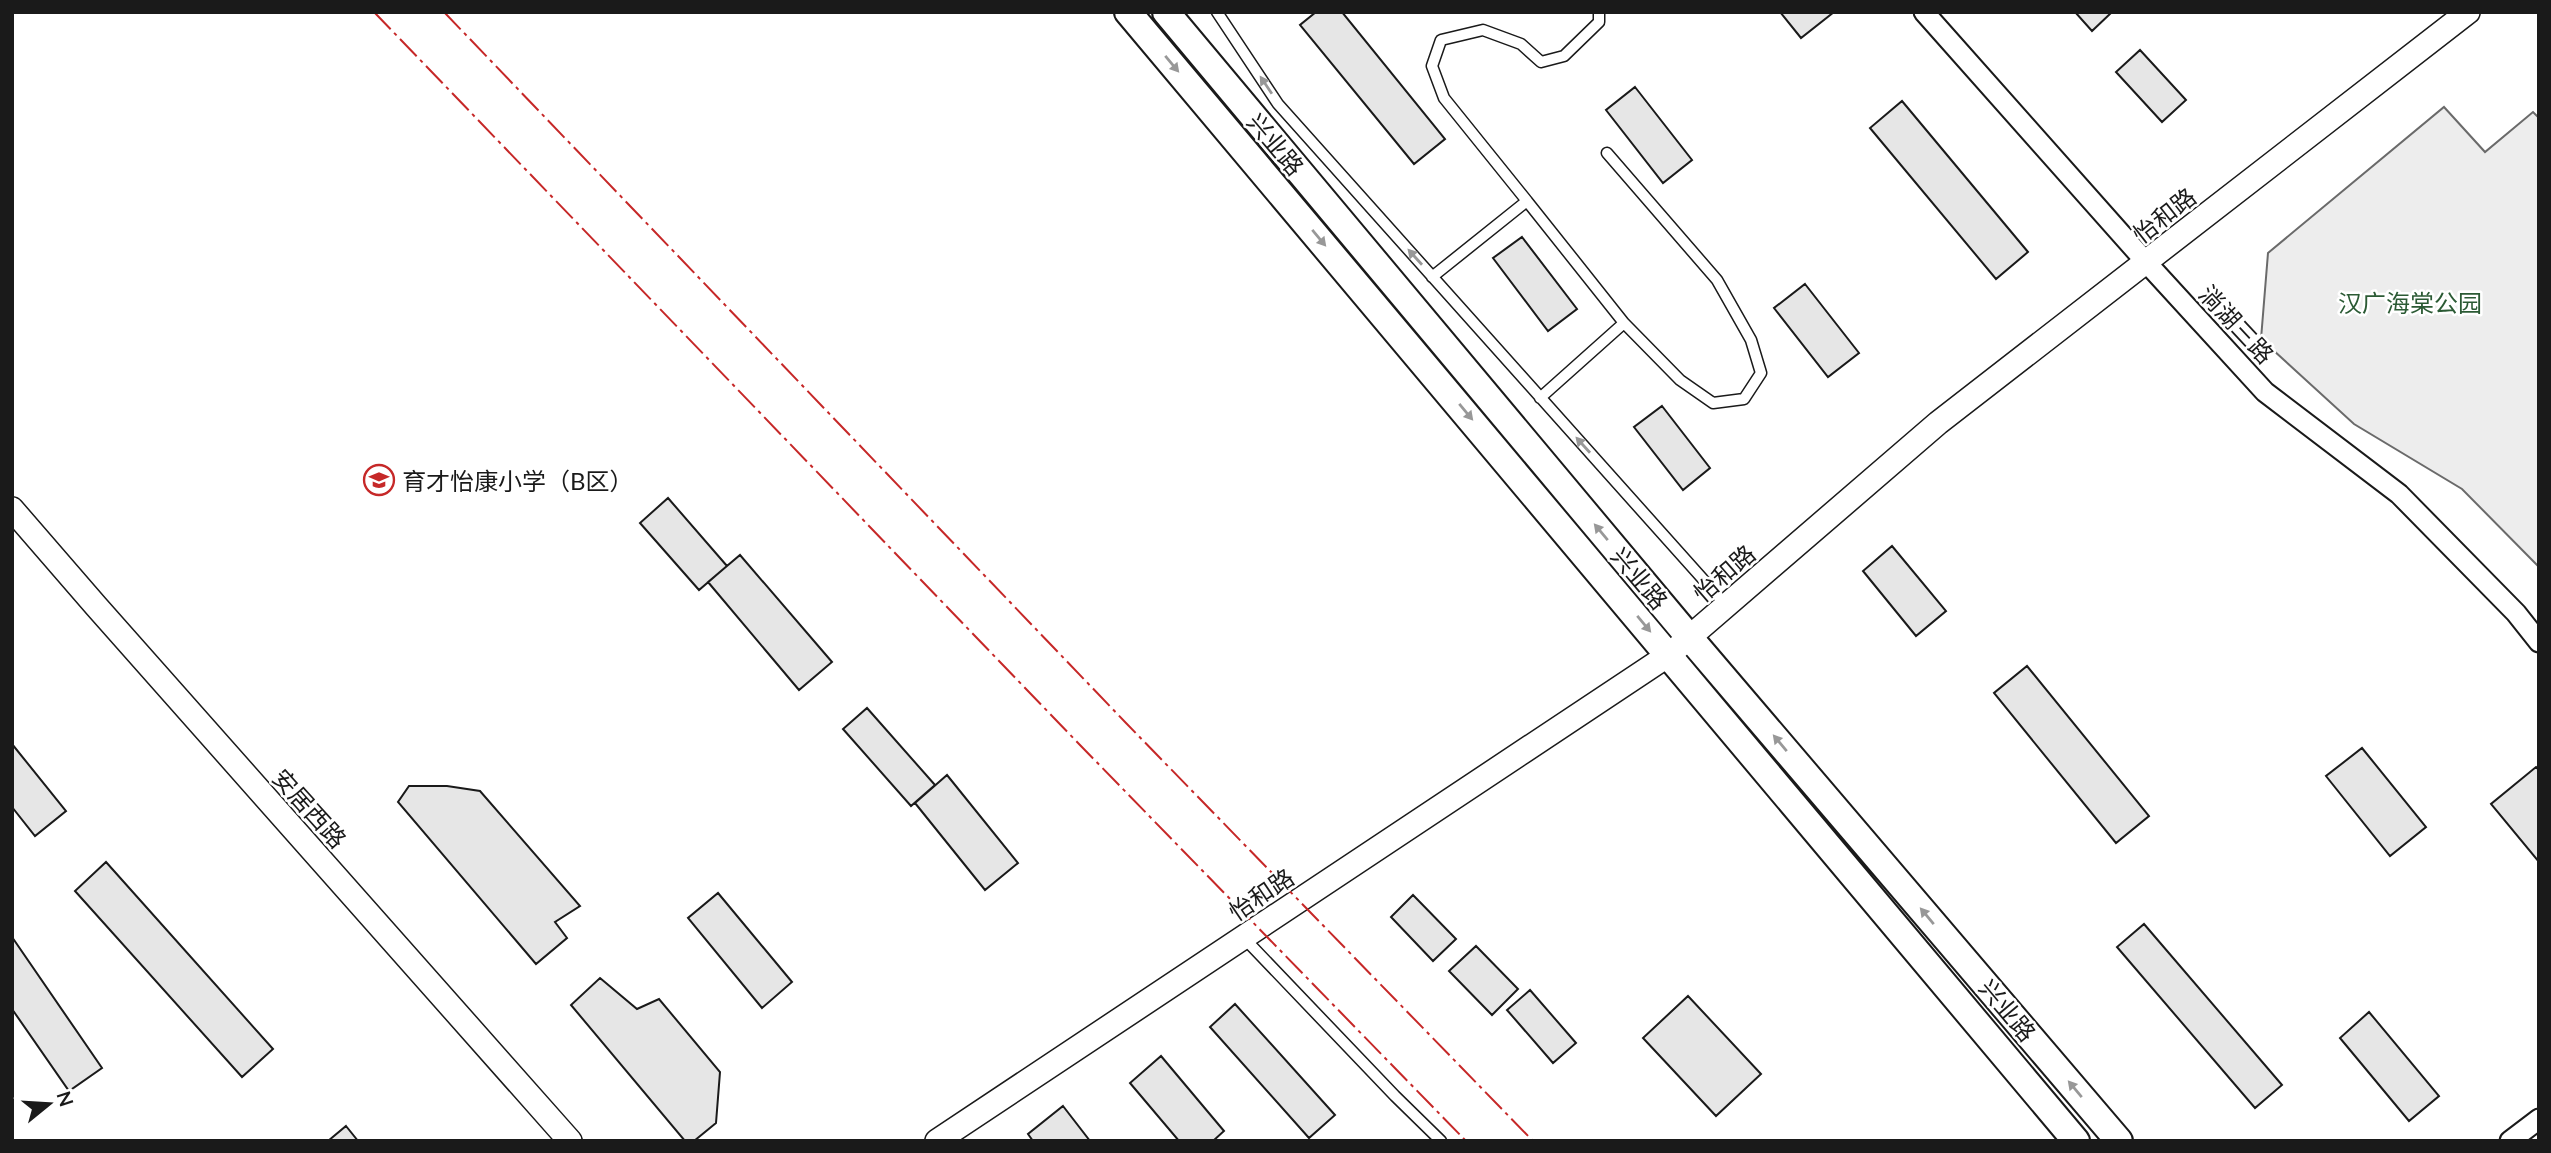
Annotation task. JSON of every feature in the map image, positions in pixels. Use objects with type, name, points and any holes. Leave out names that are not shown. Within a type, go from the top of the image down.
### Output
[{"type":"main road","name":"兴业路","points":[[1128,12],[1680,646],[2119,1141]]},
{"type":"main road","name":"兴业路","points":[[1166,12],[1680,646],[2076,1141]]},
{"type":"street","name":"淌湖三路","points":[[1924,12],[2146,262],[2266,392],[2399,494],[2516,613],[2539,642]]},
{"type":"street","name":"怡和路","points":[[937,1141],[1680,646],[1938,423],[2468,12]]},
{"type":"street","name":"安居西路","points":[[12,509],[570,1141]]},
{"type":"street","points":[[2510,1141],[2539,1119]]},
{"type":"lane","points":[[1217,12],[1278,104],[1726,606]]},
{"type":"lane","points":[[1599,12],[1599,22],[1564,57],[1541,62],[1521,44],[1483,30],[1441,40],[1432,66],[1444,98],[1624,323],[1680,380],[1713,403],[1744,399],[1761,373],[1751,340],[1717,280],[1607,152]]},
{"type":"lane","points":[[1432,277],[1527,201]]},
{"type":"lane","points":[[1540,398],[1624,323]]},
{"type":"lane","points":[[1244,937],[1441,1141]]},
{"type":"shaded area","name":"汉广海棠公园","points":[[2444,107],[2485,152],[2533,112],[2539,118],[2539,567],[2462,489],[2354,424],[2261,339],[2268,253]]},
{"type":"building","points":[[1316,12],[1342,12],[1445,139],[1414,164],[1300,25]]},
{"type":"building","points":[[1780,12],[1834,12],[1801,38]]},
{"type":"building","points":[[2075,12],[2112,12],[2092,31]]},
{"type":"building","points":[[2140,50],[2186,100],[2162,122],[2116,72]]},
{"type":"building","points":[[1635,87],[1692,160],[1663,183],[1606,110]]},
{"type":"building","points":[[1902,101],[2028,252],[1996,279],[1870,128]]},
{"type":"building","points":[[1522,237],[1577,309],[1548,331],[1493,258]]},
{"type":"building","points":[[1805,284],[1859,353],[1828,377],[1774,308]]},
{"type":"building","points":[[1662,406],[1710,468],[1683,490],[1634,427]]},
{"type":"building","points":[[668,498],[727,566],[699,590],[640,523]]},
{"type":"building","points":[[1892,546],[1946,611],[1916,636],[1863,571]]},
{"type":"building","points":[[740,555],[832,662],[799,690],[708,582]]},
{"type":"building","points":[[2027,666],[2149,816],[2116,843],[1994,693]]},
{"type":"building","points":[[867,708],[935,785],[911,806],[843,729]]},
{"type":"building","points":[[12,744],[66,811],[35,836],[12,807]]},
{"type":"building","points":[[2362,748],[2426,827],[2390,856],[2326,776]]},
{"type":"building","points":[[2536,767],[2539,770],[2539,862],[2491,804]]},
{"type":"building","points":[[947,775],[1018,863],[985,890],[915,803]]},
{"type":"building","points":[[409,786],[447,786],[480,791],[580,906],[555,922],[567,938],[536,964],[398,802]]},
{"type":"building","points":[[106,862],[273,1049],[242,1077],[75,891]]},
{"type":"building","points":[[718,893],[792,982],[762,1008],[688,918]]},
{"type":"building","points":[[1413,895],[1456,939],[1433,961],[1391,917]]},
{"type":"building","points":[[2144,924],[2282,1085],[2255,1108],[2117,947]]},
{"type":"building","points":[[12,937],[102,1068],[69,1091],[12,1009]]},
{"type":"building","points":[[1476,946],[1518,989],[1492,1015],[1449,971]]},
{"type":"building","points":[[600,978],[637,1009],[659,999],[720,1072],[716,1123],[694,1141],[685,1141],[571,1005]]},
{"type":"building","points":[[1530,990],[1576,1043],[1553,1063],[1507,1010]]},
{"type":"building","points":[[1688,996],[1761,1074],[1716,1116],[1643,1038]]},
{"type":"building","points":[[1235,1004],[1335,1115],[1309,1138],[1210,1027]]},
{"type":"building","points":[[2369,1012],[2439,1096],[2409,1121],[2340,1038]]},
{"type":"building","points":[[1161,1056],[1224,1131],[1213,1141],[1179,1141],[1130,1083]]},
{"type":"building","points":[[1063,1106],[1090,1141],[1033,1141],[1028,1134]]},
{"type":"building","points":[[346,1126],[358,1141],[328,1141]]},
{"type":"power","points":[[374,12],[1079,744],[1466,1141]]},
{"type":"power","points":[[444,12],[1126,723],[1533,1141]]},
{"type":"place","name":"育才怡康小学（B区）","points":[[379,480]]}]
